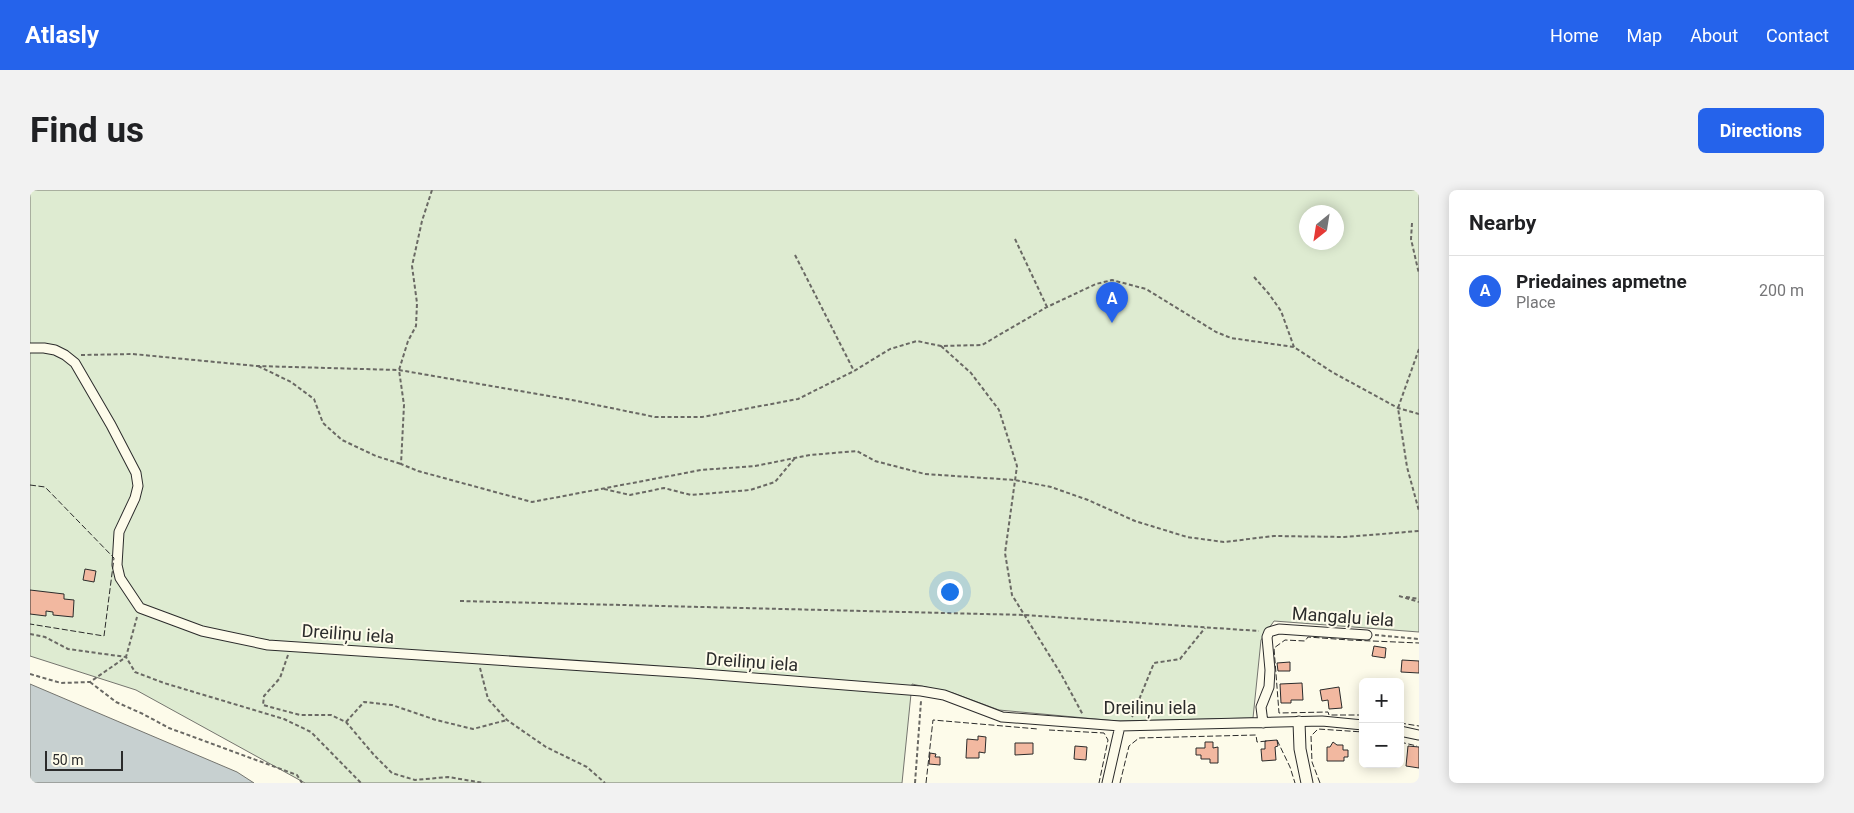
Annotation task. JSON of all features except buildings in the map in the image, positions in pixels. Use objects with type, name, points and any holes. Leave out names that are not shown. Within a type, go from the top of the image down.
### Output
[{"type":"street","points":[[30,348],[44,348],[65,355],[75,363],[136,473],[138,486],[135,498],[119,532],[118,565],[120,578],[140,608]]},
{"type":"street","name":"Dreiliņu iela","points":[[140,608],[202,631],[268,645],[921,691],[944,695],[1002,717],[1124,726],[1300,722],[1359,724]]},
{"type":"street","name":"Mangaļu iela","points":[[1263,723],[1261,707],[1270,687],[1267,636],[1269,632],[1279,629],[1368,634]]},
{"type":"street","points":[[1300,722],[1300,749],[1307,783]]},
{"type":"street","points":[[1107,783],[1124,726]]},
{"type":"street","points":[[1404,732],[1419,735]]},
{"type":"path","points":[[401,464],[404,405],[399,370],[408,341],[416,326],[417,303],[412,266],[422,221],[432,190]]},
{"type":"path","points":[[1412,223],[1411,238],[1419,274]]},
{"type":"path","points":[[1015,239],[1046,307]]},
{"type":"path","points":[[795,255],[854,371]]},
{"type":"path","points":[[1254,277],[1270,294],[1281,311],[1294,347]]},
{"type":"path","points":[[65,355],[132,354],[257,366],[399,370],[572,400],[655,417],[702,417],[798,399],[854,371],[890,349],[918,341],[941,346],[982,345],[1046,307],[1096,284],[1112,280],[1146,288],[1216,332],[1231,338],[1294,347],[1332,372],[1398,408],[1419,414]]},
{"type":"path","points":[[941,346],[971,373],[999,410],[1017,466],[1005,553],[1012,595],[1061,674],[1088,723]]},
{"type":"path","points":[[1419,348],[1398,408],[1406,467],[1419,511]]},
{"type":"path","points":[[257,366],[291,382],[314,399],[323,423],[342,440],[376,456],[426,474],[532,502],[701,470],[755,466],[795,458],[857,451],[875,461],[925,474],[1015,480],[1051,487],[1135,520],[1187,537],[1224,542],[1274,536],[1344,537],[1419,531]]},
{"type":"path","points":[[604,489],[630,495],[664,488],[691,495],[750,490],[775,482],[795,458]]},
{"type":"path","points":[[1399,596],[1419,600]]},
{"type":"path","points":[[460,601],[1024,615],[1269,632]]},
{"type":"path","points":[[30,674],[61,683],[90,682],[126,657],[140,608]]},
{"type":"path","points":[[1124,726],[1154,663],[1180,659],[1205,628]]},
{"type":"path","points":[[30,634],[45,637],[68,650],[126,657],[136,672],[164,684],[284,719],[298,725],[311,732],[361,783]]},
{"type":"path","name":"Mangaļu iela","points":[[1368,634],[1419,639]]},
{"type":"path","points":[[291,646],[280,678],[264,696],[263,705],[300,715],[331,715],[346,722],[392,773],[415,780],[448,777],[484,783]]},
{"type":"path","points":[[478,659],[488,699],[507,720],[546,747],[587,767],[605,783]]},
{"type":"path","points":[[90,682],[116,702],[144,714],[169,728],[297,775],[302,783]]},
{"type":"path","points":[[915,783],[921,691]]},
{"type":"path","points":[[346,722],[364,702],[392,706],[473,729],[507,720]]},
{"type":"green space","points":[[30,190],[1419,190],[1419,632],[1274,621],[1261,640],[1253,718],[1117,721],[999,710],[953,693],[912,684],[902,783],[305,783],[136,690],[30,656]]},
{"type":"shaded area","points":[[30,684],[237,772],[254,783],[30,783]]},
{"type":"fence","points":[[30,485],[45,487],[114,558],[104,636],[30,624]]},
{"type":"fence","points":[[1359,715],[1329,715],[1328,712],[1279,713],[1274,648],[1285,640],[1305,641],[1308,637],[1419,643]]},
{"type":"fence","points":[[926,783],[933,720],[1038,729]]},
{"type":"fence","points":[[1404,724],[1419,726]]},
{"type":"fence","points":[[1320,783],[1312,762],[1311,736],[1318,729],[1359,732]]},
{"type":"fence","points":[[1049,730],[1104,733],[1108,740],[1099,783]]},
{"type":"fence","points":[[1120,783],[1129,746],[1139,738],[1256,735],[1257,742],[1267,741]]},
{"type":"fence","points":[[1277,740],[1290,767],[1295,783]]},
{"type":"fence","points":[[1404,743],[1417,746]]},
{"type":"place","name":"Priedaines apmetne","points":[[1112,323]]}]
